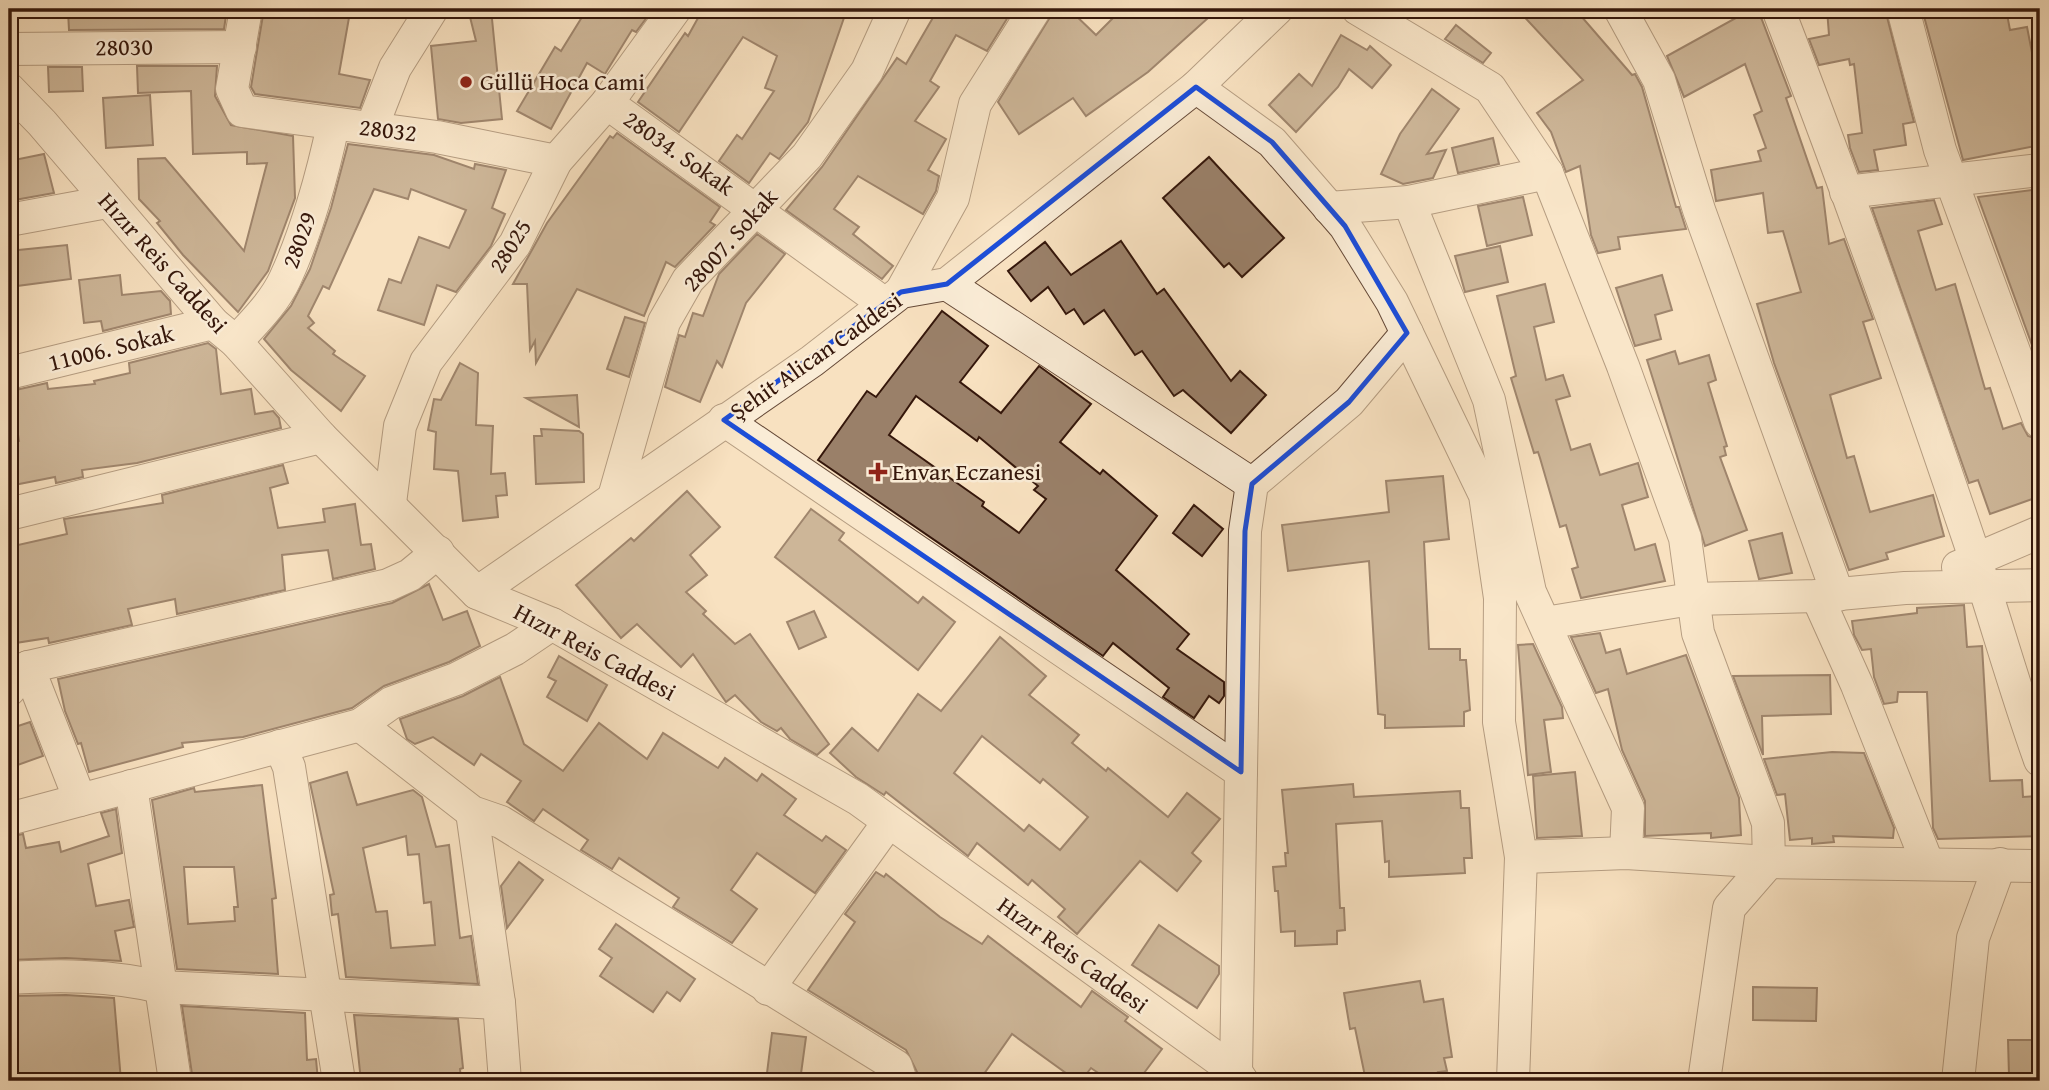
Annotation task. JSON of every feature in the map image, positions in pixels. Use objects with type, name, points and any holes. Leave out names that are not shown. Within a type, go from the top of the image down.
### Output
[{"type":"street","points":[[240,47],[246,9]]},
{"type":"street","points":[[372,127],[395,68],[432,9]]},
{"type":"street","name":"28025","points":[[390,503],[400,426],[426,362],[515,244],[556,161],[607,103],[675,9]]},
{"type":"street","name":"28007. Sokak","points":[[614,497],[664,323],[688,280],[807,156],[867,71],[895,9]]},
{"type":"street","points":[[893,298],[953,198],[975,104],[1035,9]]},
{"type":"street","name":"Şehit Alican Caddesi","points":[[477,593],[812,361],[893,298],[947,284],[1196,87],[1277,9]]},
{"type":"street","points":[[1358,9],[1490,88],[1548,173],[1623,366],[1685,538],[1691,600],[1698,633],[1768,823],[1769,862],[1729,908],[1704,1081]]},
{"type":"street","points":[[1619,9],[1659,80],[1699,210],[1857,685],[1927,862]]},
{"type":"street","points":[[1779,9],[1979,573],[2007,666],[2040,760]]},
{"type":"street","points":[[1903,9],[1940,150],[2040,422]]},
{"type":"street","name":"28030","points":[[9,50],[240,47]]},
{"type":"street","name":"28032","points":[[240,47],[232,89],[242,111],[333,125],[372,127],[556,161]]},
{"type":"street","points":[[1196,87],[1272,142],[1345,226],[1407,333],[1486,495],[1515,595],[1545,623],[1628,808],[1626,853]]},
{"type":"street","name":"Hızır Reis Caddesi","points":[[11,95],[42,123],[107,202],[321,437],[390,503],[477,593],[552,624],[858,799],[1235,1078]]},
{"type":"street","name":"28034. Sokak","points":[[607,103],[757,208],[785,233],[855,279],[893,298]]},
{"type":"street","name":"28029","points":[[224,332],[262,313],[285,279],[325,167],[333,125]]},
{"type":"street","points":[[1846,192],[2040,170]]},
{"type":"street","points":[[1329,208],[1409,202],[1548,173]]},
{"type":"street","points":[[9,220],[107,202]]},
{"type":"street","points":[[1409,202],[1489,400],[1515,595],[1499,722],[1521,857],[1513,1081]]},
{"type":"street","points":[[947,284],[1252,484]]},
{"type":"street","name":"11006. Sokak","points":[[9,373],[224,332]]},
{"type":"street","points":[[1235,1078],[1245,531],[1252,484],[1349,402],[1407,333]]},
{"type":"street","points":[[724,420],[1241,772]]},
{"type":"street","points":[[9,514],[321,437]]},
{"type":"street","points":[[1545,623],[1691,600],[1828,596],[1905,588],[1979,573],[2040,532]]},
{"type":"street","points":[[80,800],[18,678],[388,585],[410,575],[438,552]]},
{"type":"street","points":[[1979,573],[2040,585]]},
{"type":"street","points":[[9,819],[360,725],[391,703],[456,679],[515,649],[552,624]]},
{"type":"street","points":[[360,725],[472,812],[501,822],[896,1066],[901,1081]]},
{"type":"street","points":[[280,746],[289,767],[328,994],[340,1081]]},
{"type":"street","points":[[131,786],[175,1081]]},
{"type":"street","points":[[472,812],[499,1003],[505,1081]]},
{"type":"street","points":[[768,989],[888,822]]},
{"type":"street","points":[[1521,857],[1626,853],[1769,862],[1927,862],[2040,866]]},
{"type":"street","points":[[1958,1081],[1973,938],[2000,864]]},
{"type":"street","points":[[9,978],[62,975],[127,979],[160,987],[499,1003]]},
{"type":"highlighted area","points":[[1196,87],[1272,142],[1345,226],[1407,333],[1349,402],[1252,484],[1245,531],[1241,772],[724,420],[901,292],[947,284]]},
{"type":"building","points":[[227,9],[224,29],[69,30],[68,11]]},
{"type":"building","points":[[264,9],[330,9],[350,12],[339,74],[370,80],[360,108],[255,94],[251,87]]},
{"type":"building","name":"Güllü Hoca Cami","points":[[468,9],[491,9],[502,119],[461,123],[438,119],[431,46],[476,41]]},
{"type":"building","points":[[587,9],[653,9],[636,32],[632,30],[605,74],[587,63],[551,129],[517,111],[555,47],[561,51]]},
{"type":"building","points":[[703,9],[785,9],[804,15],[806,9],[847,9],[808,122],[779,159],[770,153],[749,183],[719,161],[737,135],[742,139],[774,91],[765,88],[777,56],[743,37],[679,132],[638,102],[685,33],[688,36]]},
{"type":"building","points":[[938,9],[1013,9],[987,51],[956,35],[930,81],[939,87],[915,121],[946,139],[928,170],[939,176],[936,191],[923,214],[858,176],[834,209],[859,227],[853,234],[893,266],[882,279],[786,210],[822,167],[897,58],[906,64]]},
{"type":"building","points":[[1055,9],[1069,9],[1096,35],[1122,9],[1218,9],[1148,72],[1086,116],[1073,98],[1019,134],[998,102]]},
{"type":"building","points":[[1517,9],[1575,9],[1632,75],[1635,74],[1642,87],[1676,207],[1679,207],[1686,229],[1618,237],[1620,249],[1598,253],[1591,235],[1580,166],[1566,172],[1551,132],[1537,113],[1583,80]]},
{"type":"building","points":[[1756,9],[1762,20],[1791,96],[1786,98],[1817,188],[1822,187],[1829,244],[1844,239],[1873,319],[1863,322],[1881,378],[1830,395],[1847,458],[1854,456],[1870,512],[1933,495],[1944,536],[1886,553],[1888,559],[1849,570],[1774,363],[1757,304],[1801,292],[1783,231],[1768,233],[1763,193],[1716,201],[1711,170],[1761,161],[1758,151],[1766,148],[1754,115],[1762,111],[1745,64],[1684,97],[1667,56]]},
{"type":"building","points":[[1827,9],[1885,9],[1914,122],[1903,124],[1906,145],[1874,150],[1878,170],[1859,172],[1850,148],[1848,135],[1862,133],[1854,64],[1850,65],[1849,59],[1819,65],[1809,39],[1829,35]]},
{"type":"building","points":[[1922,9],[2006,9],[2010,30],[2027,27],[2040,94],[2040,145],[1963,160]]},
{"type":"building","points":[[1456,25],[1491,53],[1483,63],[1445,39]]},
{"type":"building","points":[[1341,35],[1367,50],[1370,46],[1391,65],[1372,88],[1349,69],[1338,87],[1296,132],[1269,105],[1299,74],[1312,86]]},
{"type":"building","points":[[137,66],[217,66],[215,96],[231,125],[293,136],[295,198],[268,271],[238,312],[183,255],[157,223],[160,221],[139,199],[138,159],[165,158],[244,251],[267,163],[247,164],[247,152],[193,154],[191,91],[138,93]]},
{"type":"building","points":[[48,67],[82,67],[83,91],[49,92]]},
{"type":"building","points":[[1432,89],[1459,109],[1427,154],[1446,150],[1433,178],[1403,184],[1381,174],[1400,134]]},
{"type":"building","points":[[150,95],[153,145],[106,148],[103,98]]},
{"type":"building","points":[[617,133],[720,207],[710,222],[715,225],[675,267],[666,262],[644,316],[577,289],[536,363],[535,341],[530,350],[527,284],[513,284],[547,223],[610,136],[613,138]]},
{"type":"building","points":[[1493,138],[1499,164],[1458,173],[1452,148]]},
{"type":"building","points":[[348,144],[434,155],[474,169],[475,164],[506,170],[492,208],[505,214],[491,246],[456,292],[437,285],[424,325],[378,310],[389,279],[401,283],[419,237],[449,248],[466,210],[411,189],[408,199],[374,189],[329,289],[323,286],[308,316],[314,323],[308,328],[335,351],[333,354],[365,376],[341,411],[291,370],[264,339],[291,306],[310,269],[331,208]]},
{"type":"building","points":[[44,154],[54,193],[9,201],[9,161]]},
{"type":"building","points":[[1209,157],[1284,238],[1242,277],[1229,263],[1224,267],[1163,198]]},
{"type":"building","points":[[2040,189],[2040,367],[1978,197]]},
{"type":"building","points":[[1523,197],[1532,235],[1487,246],[1478,206]]},
{"type":"building","points":[[1934,200],[1942,224],[1918,231],[1936,290],[1955,284],[1985,389],[1990,388],[2003,429],[2021,423],[2028,436],[2040,440],[2040,482],[2034,484],[2038,497],[1990,514],[1978,480],[1969,483],[1872,208]]},
{"type":"building","points":[[757,234],[785,254],[746,303],[722,367],[717,361],[700,402],[665,387],[679,335],[685,337],[693,313],[703,316],[719,274]]},
{"type":"building","points":[[1121,241],[1157,294],[1164,289],[1231,381],[1240,371],[1266,395],[1231,433],[1183,390],[1174,396],[1142,351],[1135,355],[1104,310],[1084,324],[1074,309],[1066,314],[1048,287],[1031,301],[1008,271],[1045,242],[1071,275]]},
{"type":"building","points":[[67,245],[71,279],[9,287],[9,251]]},
{"type":"building","points":[[1500,246],[1508,282],[1465,292],[1455,256]]},
{"type":"building","points":[[120,275],[122,295],[161,291],[170,301],[171,314],[103,331],[101,321],[84,323],[79,280]]},
{"type":"building","points":[[1662,275],[1672,310],[1655,315],[1661,339],[1635,346],[1616,288]]},
{"type":"building","points":[[1545,284],[1554,322],[1534,327],[1546,380],[1563,375],[1570,396],[1556,400],[1571,450],[1590,444],[1600,475],[1638,463],[1648,497],[1622,505],[1635,550],[1655,544],[1665,581],[1581,598],[1572,569],[1578,567],[1566,525],[1560,527],[1540,458],[1538,452],[1534,453],[1511,378],[1516,376],[1497,296]]},
{"type":"building","points":[[942,311],[988,346],[960,382],[1001,413],[1039,366],[1091,404],[1060,442],[1100,474],[1103,470],[1157,516],[1116,570],[1189,634],[1177,649],[1224,682],[1224,696],[1219,703],[1209,696],[1194,718],[1163,697],[1169,688],[1113,643],[1103,656],[818,460],[867,391],[876,397]],"holes":[[[916,396],[977,441],[979,437],[1038,486],[1034,490],[1046,499],[1019,533],[982,506],[984,502],[889,435]]]},
{"type":"building","points":[[625,317],[645,323],[629,377],[607,369]]},
{"type":"building","points":[[208,343],[216,349],[221,394],[251,389],[255,414],[273,411],[279,418],[281,428],[137,463],[82,470],[83,477],[56,483],[55,477],[9,486],[9,443],[19,441],[11,391],[47,383],[48,389],[95,384],[94,381],[130,373],[129,363]]},
{"type":"building","points":[[1675,351],[1679,364],[1709,355],[1716,380],[1708,383],[1727,446],[1724,447],[1726,455],[1720,457],[1747,530],[1705,546],[1647,360]]},
{"type":"building","points":[[460,363],[478,373],[476,425],[493,426],[491,474],[505,473],[507,495],[496,496],[498,517],[463,521],[458,471],[434,469],[436,432],[428,430],[434,399],[441,400]]},
{"type":"building","points":[[577,395],[579,427],[526,398]]},
{"type":"building","points":[[541,429],[579,431],[583,434],[584,482],[536,484],[534,436],[542,436]]},
{"type":"building","points":[[283,465],[288,483],[270,488],[278,528],[325,522],[323,509],[355,504],[361,545],[371,544],[375,569],[333,579],[328,550],[282,555],[285,590],[177,614],[175,599],[128,609],[132,625],[49,643],[48,638],[9,644],[9,598],[14,597],[9,571],[9,547],[67,534],[64,519],[163,503],[162,495]]},
{"type":"building","points":[[1443,476],[1449,539],[1424,542],[1429,649],[1460,649],[1460,660],[1466,660],[1470,710],[1464,712],[1464,726],[1385,728],[1385,715],[1378,714],[1369,561],[1288,571],[1282,525],[1389,512],[1386,481]]},
{"type":"building","points":[[687,491],[720,527],[690,555],[707,575],[686,592],[706,611],[703,614],[735,644],[750,634],[829,744],[817,755],[790,739],[781,728],[777,731],[761,722],[735,695],[726,702],[693,654],[681,667],[637,624],[621,638],[576,585],[631,538],[634,541]]},
{"type":"building","points":[[1194,505],[1223,529],[1202,556],[1173,533]]},
{"type":"building","points":[[811,509],[844,533],[839,540],[918,603],[923,597],[955,622],[918,670],[775,557]]},
{"type":"building","points":[[1782,533],[1792,573],[1759,579],[1749,541]]},
{"type":"building","points":[[429,584],[443,620],[467,611],[480,646],[449,662],[384,686],[352,708],[243,737],[182,743],[183,747],[89,772],[81,743],[78,744],[65,711],[58,679],[392,603]]},
{"type":"building","points":[[1964,605],[1967,647],[1982,646],[1990,781],[2022,780],[2023,797],[2040,796],[2040,836],[1938,839],[1933,828],[1927,692],[1898,692],[1897,702],[1884,704],[1874,677],[1871,649],[1862,650],[1854,635],[1852,621],[1917,613],[1917,608]]},
{"type":"building","points":[[814,611],[826,637],[799,649],[787,622]]},
{"type":"building","points":[[1600,633],[1606,653],[1620,649],[1627,674],[1686,655],[1739,798],[1741,835],[1711,838],[1711,833],[1645,836],[1645,801],[1622,750],[1608,689],[1596,693],[1571,637]]},
{"type":"building","points":[[1000,637],[1046,676],[1029,695],[1079,735],[1072,743],[1106,771],[1108,768],[1168,817],[1187,793],[1220,819],[1192,853],[1201,861],[1177,891],[1140,861],[1077,934],[1058,917],[1065,909],[1032,880],[1028,885],[977,843],[968,856],[886,792],[884,795],[856,777],[830,753],[852,728],[878,751],[918,694],[941,711]],"holes":[[[982,736],[1040,783],[1043,779],[1088,817],[1060,850],[1029,825],[1024,831],[954,773]]]},
{"type":"building","points":[[1533,644],[1562,707],[1563,718],[1544,720],[1551,772],[1528,775],[1518,645]]},
{"type":"building","points":[[559,656],[607,685],[587,721],[547,697],[556,681],[548,677]]},
{"type":"building","points":[[1830,675],[1831,714],[1762,716],[1763,755],[1733,676]]},
{"type":"building","points":[[500,677],[524,744],[563,771],[599,723],[647,759],[663,733],[718,768],[725,758],[757,781],[762,774],[796,799],[784,815],[822,841],[826,836],[846,850],[815,893],[757,853],[731,890],[757,909],[732,943],[673,907],[679,898],[619,858],[612,869],[581,850],[588,840],[543,809],[534,821],[507,802],[521,781],[481,754],[474,765],[433,737],[415,744],[407,739],[400,719],[463,696]]},
{"type":"building","points":[[30,722],[43,756],[9,768],[9,729]]},
{"type":"building","points":[[1832,752],[1864,753],[1894,828],[1893,838],[1833,836],[1834,842],[1812,844],[1812,838],[1790,840],[1785,794],[1777,795],[1764,759]]},
{"type":"building","points":[[347,772],[357,805],[413,790],[422,797],[436,847],[449,845],[460,938],[471,936],[478,984],[346,977],[338,914],[332,915],[330,895],[334,894],[310,783]],"holes":[[[406,836],[408,855],[419,854],[424,903],[431,902],[435,945],[391,948],[387,911],[376,912],[363,848]]]},
{"type":"building","points":[[1575,772],[1582,836],[1537,838],[1533,776]]},
{"type":"building","points":[[1353,784],[1354,797],[1460,791],[1461,808],[1469,808],[1472,858],[1464,858],[1465,873],[1389,877],[1389,861],[1385,862],[1382,821],[1336,824],[1340,908],[1344,908],[1345,930],[1337,931],[1337,944],[1295,946],[1295,931],[1281,932],[1273,867],[1286,866],[1285,853],[1288,853],[1282,790]]},
{"type":"building","points":[[262,785],[276,898],[272,899],[278,974],[177,969],[152,800],[194,788],[195,792]],"holes":[[[184,867],[234,867],[238,907],[234,907],[235,921],[188,924]]]},
{"type":"building","points":[[116,809],[122,853],[88,864],[96,906],[129,900],[134,927],[115,931],[121,961],[66,958],[9,960],[9,837],[23,834],[26,848],[59,842],[61,852],[109,836],[101,813]]},
{"type":"building","points":[[519,862],[543,880],[507,928],[501,886]]},
{"type":"building","points":[[876,872],[884,877],[886,874],[940,917],[982,944],[988,936],[1081,1007],[1092,991],[1128,1017],[1125,1021],[1162,1049],[1138,1081],[1110,1081],[1091,1068],[1081,1081],[1077,1081],[1012,1034],[979,1081],[929,1081],[918,1074],[906,1050],[808,990],[855,922],[845,914]]},
{"type":"building","points":[[616,924],[695,979],[680,1001],[667,992],[653,1012],[600,976],[612,958],[599,949]]},
{"type":"building","points":[[1159,925],[1219,966],[1219,974],[1197,1008],[1132,965]]},
{"type":"building","points":[[1420,981],[1424,1002],[1443,999],[1452,1057],[1444,1058],[1447,1071],[1438,1072],[1440,1081],[1366,1081],[1355,1028],[1350,1029],[1344,993]]},
{"type":"building","points":[[1753,987],[1817,988],[1816,1021],[1753,1020]]},
{"type":"building","points":[[9,996],[114,998],[121,1081],[10,1081]]},
{"type":"building","points":[[182,1006],[305,1013],[307,1060],[316,1059],[318,1081],[193,1081]]},
{"type":"building","points":[[354,1015],[458,1019],[463,1068],[460,1069],[461,1081],[361,1081]]},
{"type":"building","points":[[772,1033],[806,1037],[800,1081],[766,1081]]},
{"type":"building","points":[[2008,1040],[2040,1040],[2040,1075],[2009,1075]]},
{"type":"place","name":"Güllü Hoca Cami","points":[[466,82]]},
{"type":"place","name":"Envar Eczanesi","points":[[878,472]]}]
